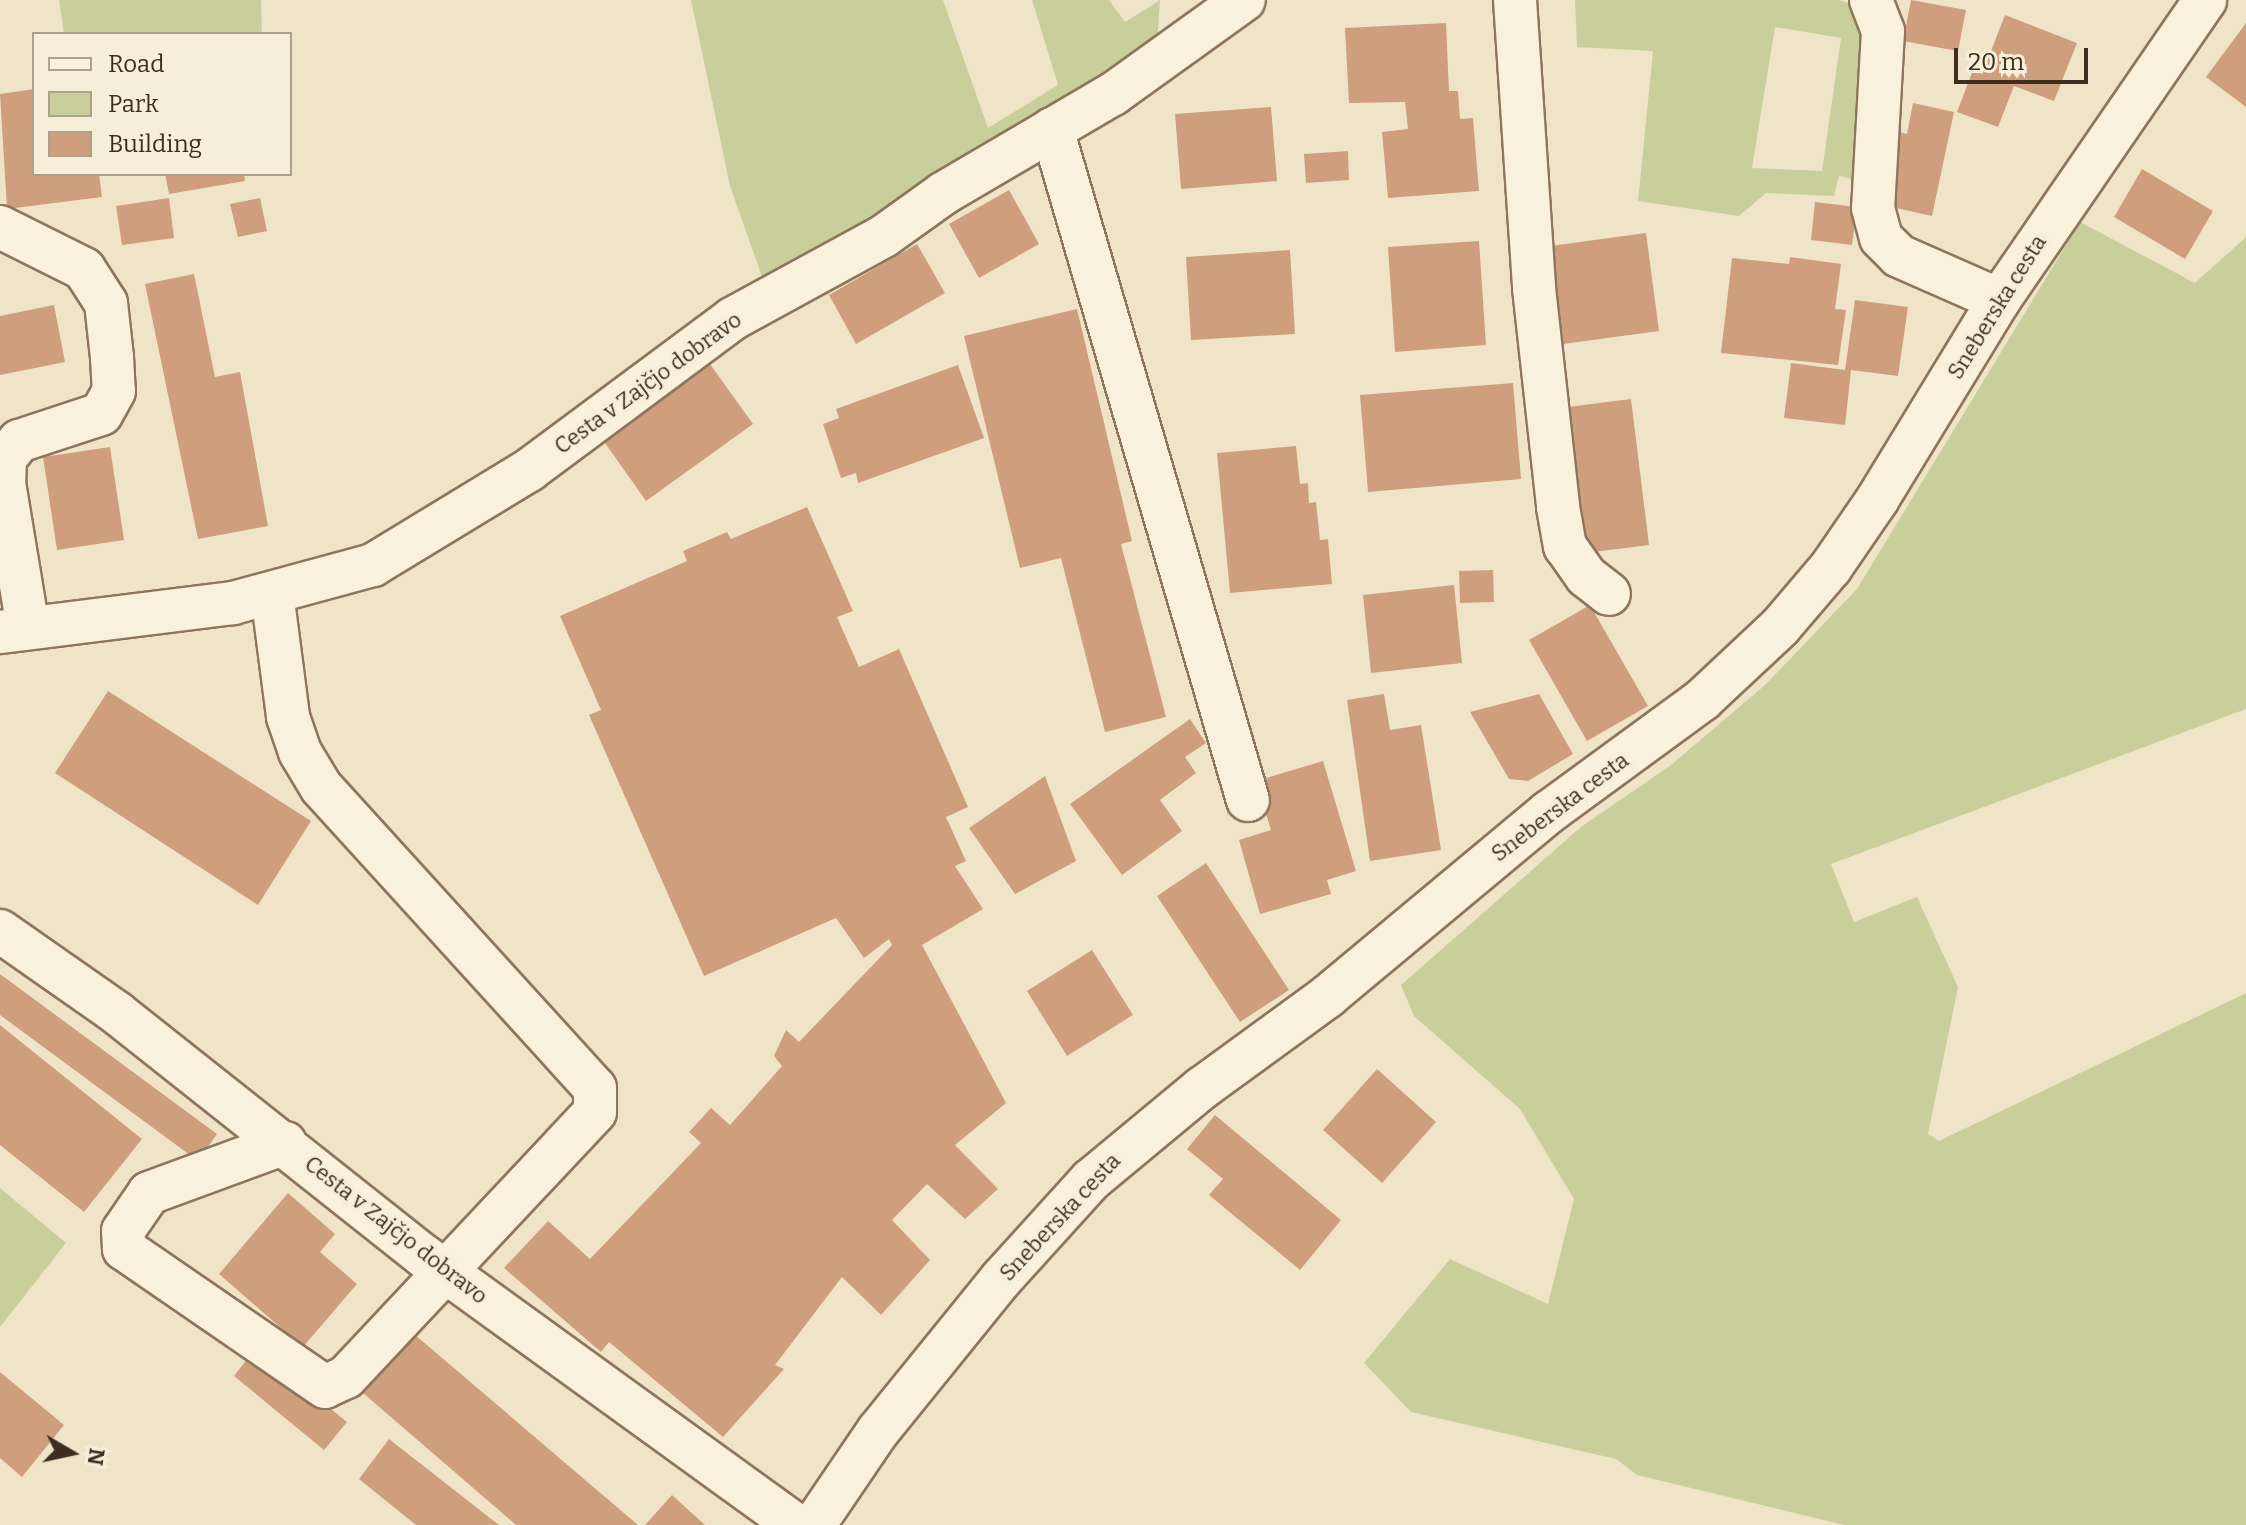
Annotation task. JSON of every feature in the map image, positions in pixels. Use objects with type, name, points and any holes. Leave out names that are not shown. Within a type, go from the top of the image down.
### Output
[{"type":"street","name":"Cesta v Zajčjo dobravo","points":[[14,630],[233,603],[373,565],[529,470],[732,319],[884,236],[944,193],[1113,94],[1244,0]]},
{"type":"street","points":[[1515,0],[1534,288],[1558,507],[1565,546],[1586,576],[1609,594]]},
{"type":"street","points":[[1871,0],[1883,31],[1873,208],[1881,238],[1899,256],[1999,300]]},
{"type":"street","name":"Sneberska cesta","points":[[814,1525],[878,1431],[1002,1278],[1091,1180],[1202,1088],[1328,996],[1549,812],[1702,700],[1780,627],[1831,567],[1877,500],[1999,300],[2205,0]]},
{"type":"street","points":[[1052,129],[1248,800]]},
{"type":"street","points":[[0,227],[84,269],[106,303],[114,391],[101,414],[19,441],[5,458],[14,630]]},
{"type":"street","points":[[272,593],[288,717],[300,752],[321,787],[595,1088],[595,1112],[573,1139],[444,1270],[346,1377],[325,1387],[124,1249],[123,1231],[149,1193],[285,1143]]},
{"type":"street","name":"Cesta v Zajčjo dobravo","points":[[0,931],[285,1143],[444,1270],[795,1525]]},
{"type":"green space","points":[[59,0],[261,0],[262,32],[64,32]]},
{"type":"green space","points":[[691,0],[943,0],[988,128],[1058,85],[1032,0],[1109,0],[1125,22],[1160,0],[1158,30],[1149,54],[765,285],[730,186]]},
{"type":"green space","points":[[1575,0],[1838,0],[1862,6],[1868,37],[1857,180],[1839,176],[1834,196],[1766,193],[1739,216],[1638,201],[1653,51],[1577,47]],"holes":[[[1775,27],[1841,38],[1822,171],[1752,168]]]},
{"type":"green space","points":[[2080,222],[2195,283],[2246,237],[2246,709],[1831,864],[1854,922],[1917,897],[1958,987],[1928,1134],[1939,1141],[2246,993],[2246,1525],[1844,1525],[1637,1475],[1616,1459],[1411,1412],[1364,1363],[1450,1259],[1548,1304],[1574,1199],[1520,1109],[1414,1016],[1401,985],[1581,827],[1671,765],[1765,685],[1857,589]]},
{"type":"green space","points":[[0,1188],[66,1243],[0,1327]]},
{"type":"building","points":[[1911,0],[1966,10],[1958,51],[1903,41]]},
{"type":"building","points":[[2005,15],[2077,43],[2054,101],[2014,86],[1998,127],[1957,112],[1973,70],[1982,74]]},
{"type":"building","points":[[1446,23],[1449,91],[1458,91],[1460,119],[1473,118],[1479,191],[1388,198],[1382,132],[1408,129],[1405,102],[1349,103],[1345,28]]},
{"type":"building","points":[[2246,23],[2246,107],[2206,77]]},
{"type":"building","points":[[32,89],[32,176],[99,176],[102,197],[7,209],[0,94]]},
{"type":"building","points":[[1913,103],[1954,112],[1932,216],[1878,204],[1894,131],[1907,134]]},
{"type":"building","points":[[1271,107],[1277,181],[1181,189],[1175,114]]},
{"type":"building","points":[[1348,151],[1349,180],[1306,183],[1304,154]]},
{"type":"building","points":[[2142,169],[2213,211],[2185,259],[2114,217]]},
{"type":"building","points":[[165,176],[244,176],[245,181],[169,194]]},
{"type":"building","points":[[1009,190],[1039,244],[979,278],[949,224]]},
{"type":"building","points":[[169,198],[174,238],[122,245],[116,206]]},
{"type":"building","points":[[260,198],[267,231],[238,237],[230,204]]},
{"type":"building","points":[[1815,202],[1857,207],[1852,245],[1811,240]]},
{"type":"building","points":[[1646,233],[1659,331],[1556,345],[1543,247]]},
{"type":"building","points":[[1479,241],[1486,345],[1395,352],[1388,247]]},
{"type":"building","points":[[917,244],[945,293],[856,344],[829,295]]},
{"type":"building","points":[[1290,250],[1295,334],[1191,340],[1186,257]]},
{"type":"building","points":[[1790,257],[1841,264],[1835,309],[1846,310],[1838,365],[1721,353],[1732,258],[1789,264]]},
{"type":"building","points":[[194,274],[215,377],[240,372],[268,526],[198,539],[145,284]]},
{"type":"building","points":[[1855,300],[1908,307],[1898,376],[1851,370],[1845,425],[1784,418],[1791,363],[1845,370]]},
{"type":"building","points":[[54,305],[65,362],[0,375],[0,316]]},
{"type":"building","points":[[1077,309],[1132,541],[1121,544],[1166,717],[1105,732],[1061,558],[1020,568],[964,336]]},
{"type":"building","points":[[705,357],[753,424],[646,501],[598,433]]},
{"type":"building","points":[[958,365],[984,438],[858,483],[856,473],[841,478],[823,424],[839,418],[836,409]]},
{"type":"building","points":[[1513,383],[1521,479],[1368,492],[1360,395]]},
{"type":"building","points":[[1631,399],[1649,545],[1578,554],[1560,408]]},
{"type":"building","points":[[1296,446],[1300,484],[1308,483],[1309,503],[1316,502],[1320,540],[1328,539],[1332,584],[1230,593],[1217,453]]},
{"type":"building","points":[[110,447],[124,540],[57,550],[43,457]]},
{"type":"building","points":[[807,507],[853,611],[837,617],[859,667],[899,649],[968,807],[946,817],[966,861],[955,866],[983,909],[922,945],[1006,1103],[955,1145],[998,1189],[965,1219],[927,1184],[892,1220],[930,1260],[881,1315],[842,1277],[775,1365],[784,1369],[723,1437],[609,1342],[601,1352],[504,1268],[548,1221],[590,1259],[701,1143],[689,1132],[711,1108],[730,1125],[782,1066],[774,1056],[786,1030],[799,1042],[892,945],[889,939],[864,958],[836,918],[704,976],[589,715],[601,710],[560,616],[687,561],[683,551],[727,532],[731,539]]},
{"type":"building","points":[[1493,570],[1494,602],[1460,603],[1459,571]]},
{"type":"building","points":[[1454,585],[1462,663],[1371,673],[1363,595]]},
{"type":"building","points":[[1590,605],[1648,706],[1587,741],[1529,640]]},
{"type":"building","points":[[108,691],[311,821],[258,905],[55,773]]},
{"type":"building","points":[[1384,694],[1390,730],[1421,725],[1441,850],[1370,861],[1347,700]]},
{"type":"building","points":[[1539,694],[1573,754],[1528,781],[1509,779],[1470,712]]},
{"type":"building","points":[[1190,719],[1206,743],[1185,757],[1196,773],[1160,800],[1182,831],[1122,875],[1070,804]]},
{"type":"building","points":[[1323,761],[1356,871],[1327,880],[1331,894],[1260,914],[1239,840],[1271,830],[1256,781]]},
{"type":"building","points":[[1045,776],[1076,861],[1015,894],[969,828]]},
{"type":"building","points":[[1206,863],[1289,990],[1240,1022],[1157,896]]},
{"type":"building","points":[[1092,950],[1133,1015],[1067,1056],[1027,991]]},
{"type":"building","points":[[0,974],[217,1134],[198,1161],[0,1015]]},
{"type":"building","points":[[0,1025],[142,1139],[84,1212],[0,1145]]},
{"type":"building","points":[[1377,1069],[1436,1122],[1382,1183],[1323,1130]]},
{"type":"building","points":[[1215,1115],[1341,1220],[1300,1270],[1209,1195],[1223,1179],[1187,1149]]},
{"type":"building","points":[[288,1193],[335,1234],[320,1252],[357,1284],[303,1347],[219,1274]]},
{"type":"building","points":[[414,1334],[638,1525],[516,1525],[363,1393]]},
{"type":"building","points":[[256,1348],[347,1422],[324,1450],[234,1376]]},
{"type":"building","points":[[0,1372],[64,1425],[22,1477],[0,1458]]},
{"type":"building","points":[[389,1439],[499,1525],[416,1525],[359,1479]]},
{"type":"building","points":[[672,1495],[705,1525],[645,1525]]}]
